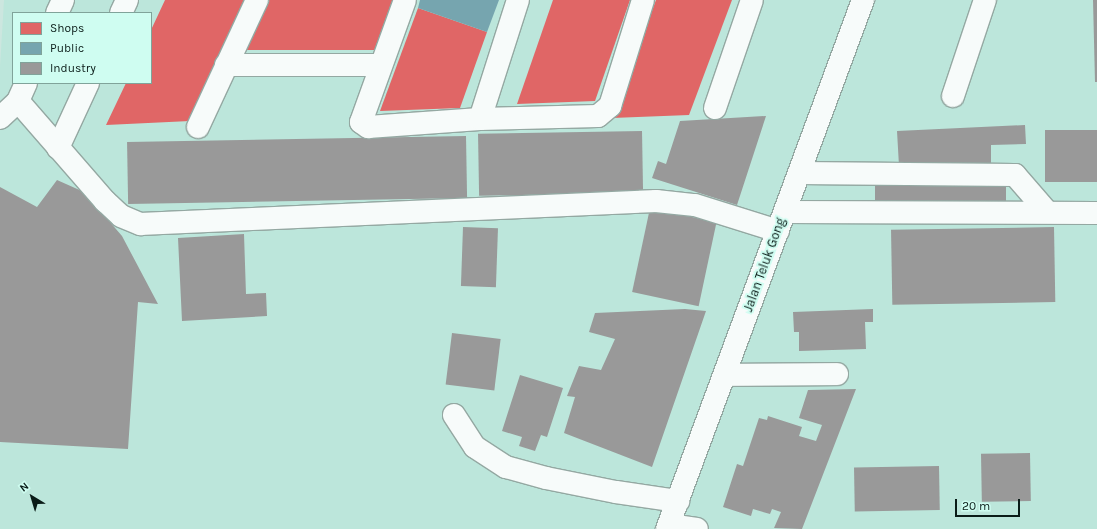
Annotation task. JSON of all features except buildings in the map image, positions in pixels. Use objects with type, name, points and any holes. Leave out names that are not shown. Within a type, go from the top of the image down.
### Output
[{"type":"street","points":[[57,12],[63,0]]},
{"type":"street","points":[[121,12],[127,0]]},
{"type":"street","points":[[198,126],[257,0]]},
{"type":"street","points":[[405,0],[361,122],[368,126],[480,119],[598,116],[610,106],[643,0]]},
{"type":"street","points":[[480,119],[518,0]]},
{"type":"street","points":[[715,108],[752,0]]},
{"type":"street","name":"Jalan Teluk Gong","points":[[668,527],[863,0]]},
{"type":"street","points":[[953,96],[984,0]]},
{"type":"street","points":[[226,65],[382,65]]},
{"type":"street","points":[[58,148],[88,84]]},
{"type":"street","points":[[0,118],[22,92],[58,148],[120,216],[140,224],[656,201],[695,205],[781,222],[1047,212],[1097,213]]},
{"type":"street","points":[[799,173],[1015,174],[1047,212]]},
{"type":"street","points":[[725,375],[837,374]]},
{"type":"street","points":[[454,415],[475,447],[506,467],[546,478],[616,492],[678,501]]},
{"type":"street","points":[[668,527],[697,529]]},
{"type":"shaded area","points":[[4,0],[1097,0],[1097,529],[0,529],[0,67]]}]
